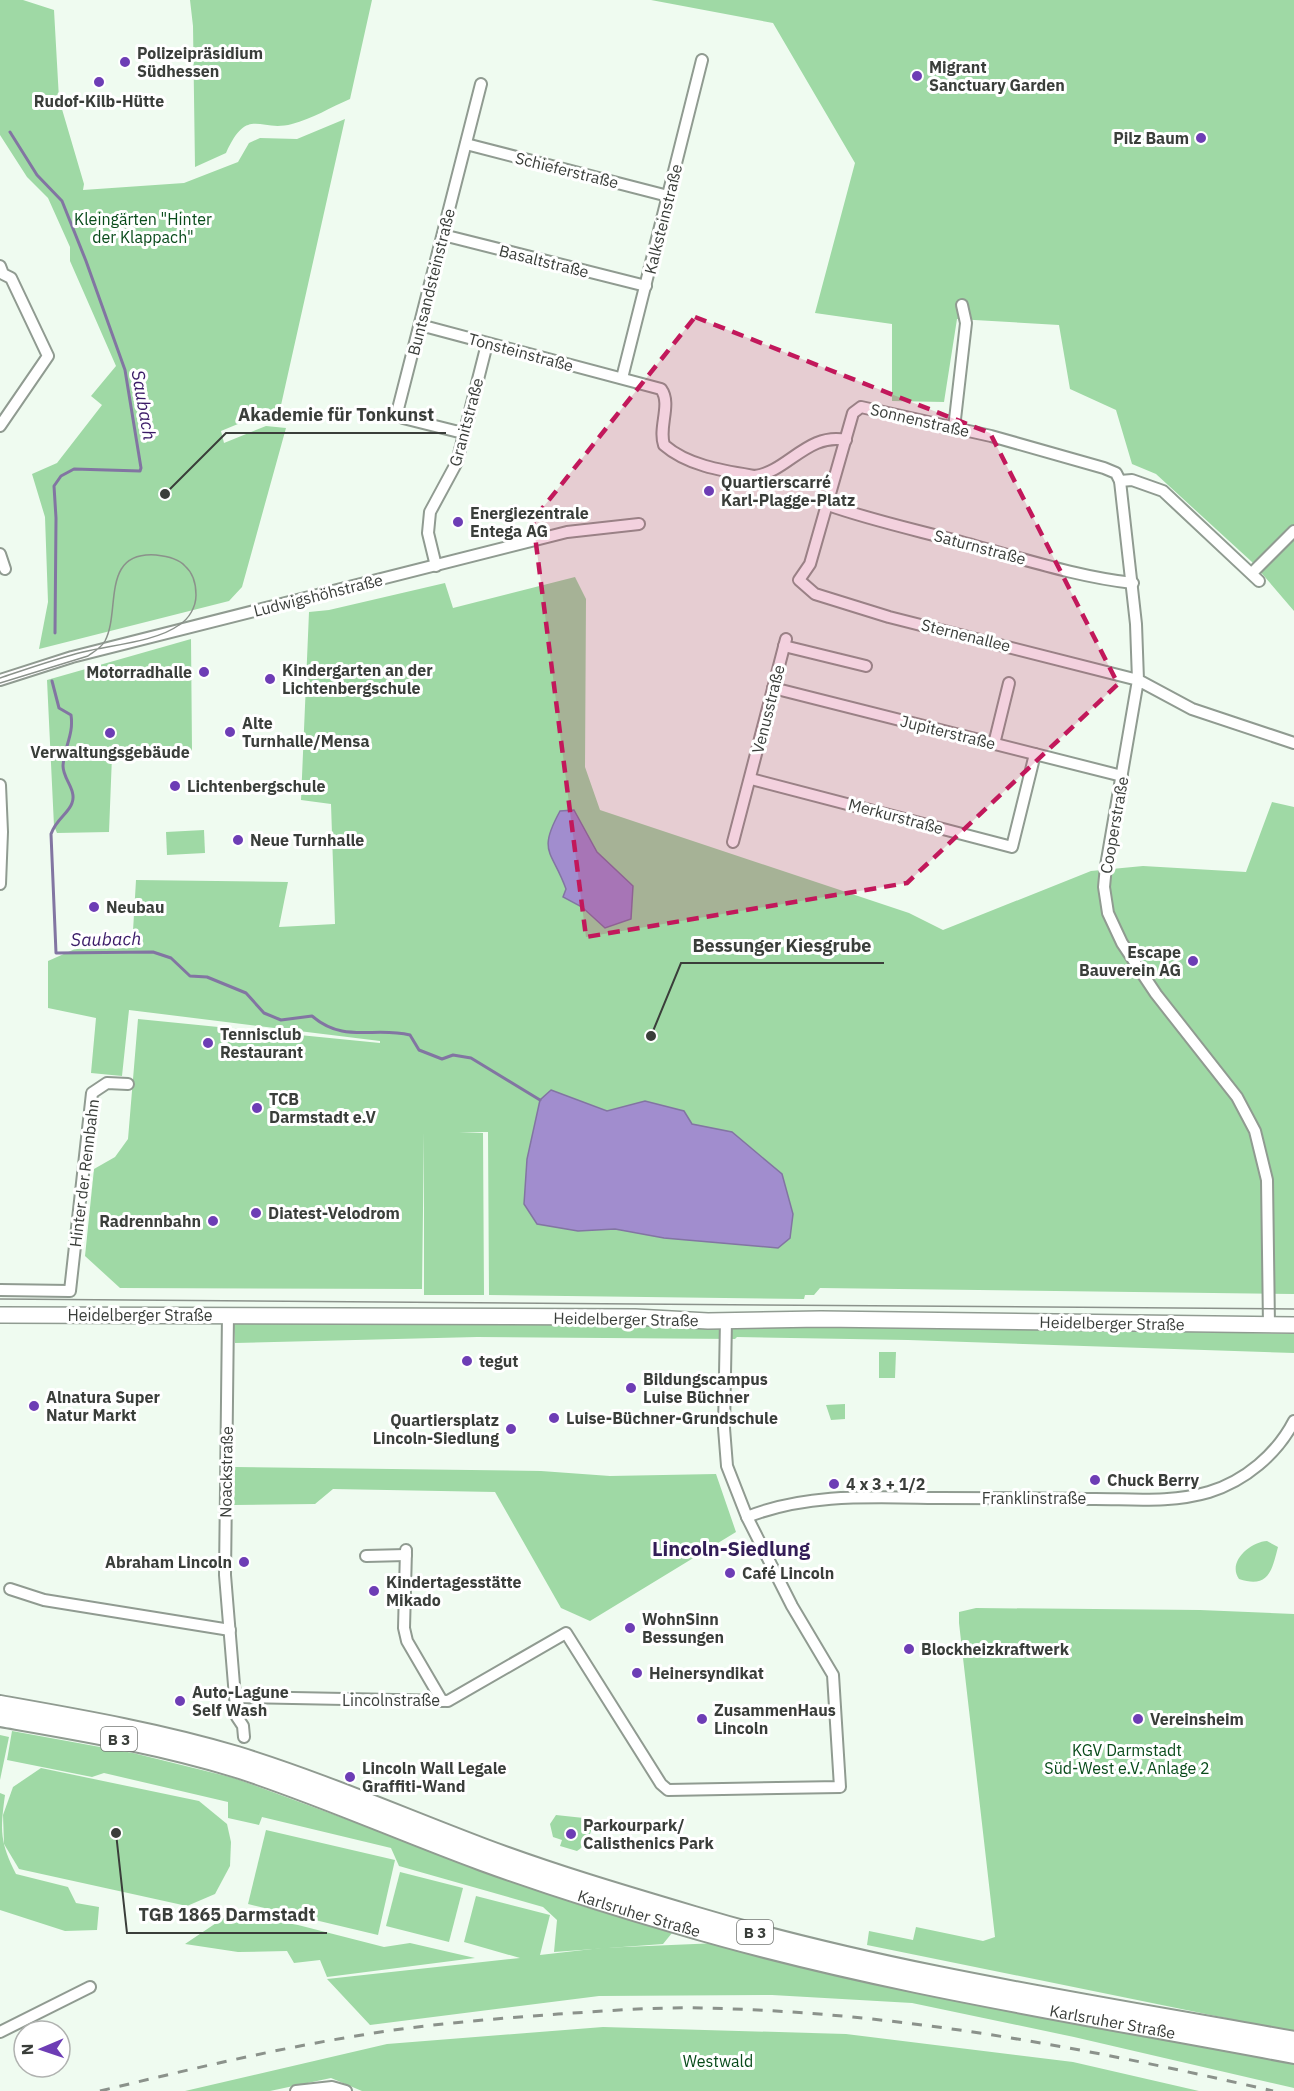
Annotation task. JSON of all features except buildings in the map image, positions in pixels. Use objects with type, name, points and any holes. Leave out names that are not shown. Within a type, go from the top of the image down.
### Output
[{"type":"main road","name":"Karlsruher Straße","points":[[0,1704],[162,1735],[234,1754],[329,1786],[484,1847],[574,1879],[737,1928],[1016,1989],[1294,2040]]},
{"type":"main road","name":"Karlsruher Straße","points":[[0,1718],[126,1740],[235,1769],[292,1788],[483,1862],[725,1938],[892,1978],[1294,2055]]},
{"type":"street","name":"Kalksteinstraße","points":[[622,378],[702,60]]},
{"type":"street","name":"Buntsandsteinstraße","points":[[464,433],[399,415],[481,84]]},
{"type":"street","name":"Schieferstraße","points":[[466,144],[668,196]]},
{"type":"street","name":"Basaltstraße","points":[[443,235],[646,286]]},
{"type":"street","points":[[0,266],[3,274],[11,278],[48,356],[0,426]]},
{"type":"street","points":[[954,428],[966,323],[962,305]]},
{"type":"street","name":"Tonsteinstraße","points":[[420,325],[661,389],[665,401],[662,425],[664,445],[675,454],[691,461],[749,475],[764,475],[798,451],[837,438],[846,440]]},
{"type":"street","name":"Granitstraße","points":[[436,566],[428,533],[430,512],[453,473],[487,344]]},
{"type":"street","name":"Sonnenstraße","points":[[799,580],[810,564],[852,412],[861,407],[954,428],[1104,468],[1116,473],[1120,481]]},
{"type":"street","points":[[1120,481],[1132,480],[1163,491],[1255,577],[1292,533]]},
{"type":"street","name":"Cooperstraße","points":[[1120,481],[1133,583],[1138,680],[1106,866],[1104,887],[1108,914],[1122,943],[1156,994],[1237,1097],[1256,1131],[1264,1156],[1268,1191],[1269,1325]]},
{"type":"street","name":"Saturnstraße","points":[[828,505],[863,517],[1039,563],[1108,580],[1133,583]]},
{"type":"street","name":"Ludwigshöhstraße","points":[[0,680],[72,657],[567,532],[639,524]]},
{"type":"street","points":[[0,554],[5,569]]},
{"type":"street","name":"Sternenallee","points":[[799,580],[814,594],[889,617],[1138,680],[1192,709],[1294,743]]},
{"type":"street","name":"Venusstraße","points":[[751,779],[785,643],[866,666]]},
{"type":"street","points":[[994,744],[1009,683]]},
{"type":"street","name":"Jupiterstraße","points":[[773,688],[1122,776]]},
{"type":"street","name":"Merkurstraße","points":[[751,779],[1012,847],[1035,754]]},
{"type":"street","points":[[733,842],[751,779]]},
{"type":"street","points":[[0,785],[0,884]]},
{"type":"street","name":"Hinter der Rennbahn","points":[[70,1291],[92,1093],[107,1083],[128,1084]]},
{"type":"street","name":"Heidelberger Straße","points":[[0,1290],[70,1291]]},
{"type":"street","name":"Noackstraße","points":[[228,1314],[225,1543],[235,1697],[237,1717],[243,1726],[244,1737]]},
{"type":"street","name":"Heidelberger Straße","points":[[0,1315],[657,1317],[726,1320],[1294,1325]]},
{"type":"street","points":[[726,1320],[726,1456],[731,1483],[747,1517]]},
{"type":"street","name":"Franklinstraße","points":[[747,1517],[789,1503],[842,1498],[1184,1498],[1211,1491],[1252,1470],[1277,1447],[1294,1421]]},
{"type":"street","name":"Lincolnstraße","points":[[235,1697],[448,1701],[566,1634],[661,1784],[668,1790],[840,1787],[833,1675],[792,1606],[747,1517]]},
{"type":"street","points":[[366,1556],[406,1552],[404,1628],[407,1641],[441,1701]]},
{"type":"street","points":[[10,1589],[44,1600],[230,1630]]},
{"type":"street","points":[[0,2032],[90,1987]]},
{"type":"street","points":[[296,2091],[332,2087],[346,2091]]},
{"type":"highlighted area","points":[[695,317],[990,433],[1118,684],[907,883],[586,937],[533,520]]},
{"type":"green space","name":"Kleingärten \"Hinter der Klappach\"","points":[[0,0],[23,0],[54,10],[59,99],[84,184],[83,190],[184,183],[238,162],[249,143],[260,138],[297,139],[345,119],[277,423],[250,419],[221,431],[224,443],[266,426],[286,428],[242,587],[229,601],[39,649],[48,602],[45,517],[32,474],[57,463],[102,405],[91,396],[116,366],[70,261],[70,247],[48,198],[27,177],[0,135]]},
{"type":"green space","points":[[190,0],[372,0],[350,99],[292,124],[248,125],[241,129],[226,153],[195,167],[193,26]]},
{"type":"green space","points":[[651,0],[1294,0],[1294,611],[1252,562],[1156,474],[1132,464],[1116,410],[1070,389],[1059,325],[957,319],[944,402],[892,401],[892,324],[815,313],[855,163],[773,23]]},
{"type":"green space","points":[[575,577],[586,599],[585,767],[600,810],[909,913],[943,930],[1091,871],[1143,866],[1246,872],[1272,802],[1294,807],[1294,1294],[820,1288],[814,1295],[805,1295],[804,1299],[489,1295],[488,1132],[459,1132],[483,1133],[484,1295],[424,1295],[424,1132],[422,1289],[120,1288],[85,1256],[94,1169],[115,1157],[128,1139],[138,1019],[380,1043],[380,1041],[129,1010],[122,1076],[91,1073],[96,1018],[48,1008],[48,961],[75,949],[132,948],[136,880],[288,882],[279,927],[335,924],[331,804],[301,800],[309,612],[329,610],[445,583],[453,608]]},
{"type":"green space","points":[[191,639],[192,751],[112,756],[109,832],[57,833],[54,826],[47,680]]},
{"type":"green space","points":[[204,830],[205,853],[167,855],[166,832]]},
{"type":"green space","points":[[234,1323],[874,1326],[1294,1334],[1294,1353],[908,1340],[737,1337],[735,1339],[477,1337],[235,1343]]},
{"type":"green space","points":[[879,1352],[896,1352],[895,1378],[879,1378]]},
{"type":"green space","points":[[845,1404],[845,1419],[831,1420],[826,1405]]},
{"type":"green space","points":[[235,1467],[541,1471],[610,1476],[716,1474],[736,1532],[590,1621],[561,1608],[495,1492],[333,1489],[315,1504],[234,1505]]},
{"type":"green space","points":[[1267,1541],[1278,1547],[1268,1575],[1257,1581],[1239,1579],[1236,1566],[1242,1554],[1254,1545]]},
{"type":"green space","name":"KGV Darmstadt Süd-West e.V. Anlage 2","points":[[976,1608],[1200,1610],[1294,1614],[1294,2032],[867,1945],[869,1931],[913,1940],[916,1927],[983,1941],[995,1937],[959,1623],[959,1612]]},
{"type":"green space","points":[[12,1731],[133,1753],[234,1778],[582,1906],[672,1933],[663,1944],[554,1952],[557,1920],[543,1907],[399,1866],[391,1848],[262,1817],[259,1825],[228,1818],[228,1802],[104,1773],[92,1777],[7,1760]]},
{"type":"green space","points":[[0,1735],[9,1737],[0,1780]]},
{"type":"green space","points":[[41,1768],[199,1801],[227,1824],[231,1842],[230,1866],[215,1894],[187,1906],[19,1869],[4,1844],[3,1815],[13,1787]]},
{"type":"green space","points":[[0,1793],[5,1795],[2,1818],[4,1844],[16,1874],[68,1887],[76,1903],[99,1907],[97,1930],[65,1931],[0,1910]]},
{"type":"green space","name":"Parkourpark/ Calisthenics Park","points":[[556,1815],[593,1819],[589,1837],[577,1851],[560,1846],[562,1840],[553,1837],[550,1824]]},
{"type":"green space","points":[[266,1830],[395,1860],[378,1935],[248,1904]]},
{"type":"green space","points":[[400,1872],[463,1888],[449,1942],[386,1926]]},
{"type":"green space","points":[[476,1896],[550,1915],[540,1955],[601,1948],[718,1943],[851,1978],[1294,2064],[1294,2088],[1074,2037],[912,2003],[772,1995],[599,1996],[370,2025],[327,1979],[520,1958],[464,1942]]},
{"type":"green space","points":[[231,1913],[298,1925],[384,1947],[410,1943],[475,1958],[327,1977],[320,1960],[294,1963],[287,1951],[238,1952],[185,1944]]},
{"type":"green space","name":"Westwald","points":[[603,2027],[846,2034],[1073,2062],[1199,2091],[362,2091],[331,2078],[270,2091],[185,2091],[387,2044]]},
{"type":"shaded area","points":[[574,810],[597,852],[633,886],[631,919],[605,928],[582,907],[563,897],[566,889],[549,851],[549,835],[560,811]]},
{"type":"shaded area","points":[[551,1090],[607,1111],[645,1101],[684,1111],[692,1124],[732,1132],[782,1174],[793,1214],[790,1238],[778,1248],[664,1238],[615,1229],[578,1231],[537,1224],[524,1204],[527,1159],[540,1100]]},
{"type":"waterway","name":"Saubach","points":[[10,132],[37,175],[62,201],[86,261],[125,370],[141,468],[140,471],[74,469],[61,476],[54,486],[55,633]]},
{"type":"waterway","name":"Saubach","points":[[52,681],[59,708],[71,715],[72,722],[63,766],[73,798],[70,807],[51,834],[56,953],[153,952],[171,958],[190,976],[207,977],[246,993],[264,1013],[281,1020],[312,1016],[336,1030],[410,1035],[419,1050],[442,1059],[453,1055],[471,1058],[540,1100]]},
{"type":"tram line","points":[[0,678],[73,655],[94,650],[106,647],[146,639],[169,631],[186,619],[193,608],[196,591],[192,575],[182,563],[172,558],[156,555],[138,556],[127,563],[119,573],[109,629],[100,648],[98,649],[95,651],[88,656],[0,683]]},
{"type":"tram line","points":[[0,1299],[1294,1309]]},
{"type":"railway","points":[[100,2091],[263,2053],[386,2031],[534,2016],[683,2008],[774,2011],[918,2024],[1060,2046],[1273,2091]]},
{"type":"place","name":"Polizeipräsidium Südhessen","points":[[125,62]]},
{"type":"place","name":"Migrant Sanctuary Garden","points":[[917,76]]},
{"type":"place","name":"Rudof-Kilb-Hütte","points":[[99,82]]},
{"type":"place","name":"Pilz Baum","points":[[1201,138]]},
{"type":"place","name":"Quartierscarré Karl-Plagge-Platz","points":[[709,491]]},
{"type":"place","name":"Akademie für Tonkunst","points":[[165,494]]},
{"type":"place","name":"Energiezentrale Entega AG","points":[[458,522]]},
{"type":"place","name":"Motorradhalle","points":[[204,672]]},
{"type":"place","name":"Kindergarten an der Lichtenbergschule","points":[[270,679]]},
{"type":"place","name":"Alte Turnhalle/Mensa","points":[[230,732]]},
{"type":"place","name":"Verwaltungsgebäude","points":[[110,733]]},
{"type":"place","name":"Lichtenbergschule","points":[[175,786]]},
{"type":"place","name":"Neue Turnhalle","points":[[238,840]]},
{"type":"place","name":"Neubau","points":[[94,907]]},
{"type":"place","name":"Escape Bauverein AG","points":[[1193,961]]},
{"type":"place","name":"Bessunger Kiesgrube","points":[[651,1036]]},
{"type":"place","name":"Tennisclub Restaurant","points":[[208,1043]]},
{"type":"place","name":"TCB Darmstadt e.V","points":[[257,1108]]},
{"type":"place","name":"Diatest-Velodrom","points":[[256,1213]]},
{"type":"place","name":"Radrennbahn","points":[[213,1221]]},
{"type":"place","name":"tegut","points":[[467,1361]]},
{"type":"place","name":"Bildungscampus Luise Büchner","points":[[631,1388]]},
{"type":"place","name":"Alnatura Super Natur Markt","points":[[34,1406]]},
{"type":"place","name":"Luise-Büchner-Grundschule","points":[[554,1418]]},
{"type":"place","name":"Quartiersplatz Lincoln-Siedlung","points":[[511,1429]]},
{"type":"place","name":"Chuck Berry","points":[[1095,1480]]},
{"type":"place","name":"4 x 3 + 1/2","points":[[834,1484]]},
{"type":"place","name":"Abraham Lincoln","points":[[244,1562]]},
{"type":"place","name":"Café Lincoln","points":[[730,1573]]},
{"type":"place","name":"Kindertagesstätte Mikado","points":[[374,1591]]},
{"type":"place","name":"WohnSinn Bessungen","points":[[630,1628]]},
{"type":"place","name":"Blockheizkraftwerk","points":[[909,1649]]},
{"type":"place","name":"Heinersyndikat","points":[[637,1673]]},
{"type":"place","name":"Auto-Lagune Self Wash","points":[[180,1701]]},
{"type":"place","name":"ZusammenHaus Lincoln","points":[[702,1719]]},
{"type":"place","name":"Vereinsheim","points":[[1138,1719]]},
{"type":"place","name":"Lincoln Wall Legale Graffiti-Wand","points":[[350,1777]]},
{"type":"place","name":"TGB 1865 Darmstadt","points":[[116,1833]]},
{"type":"place","name":"Parkourpark/ Calisthenics Park","points":[[571,1834]]},
{"type":"district","name":"Lincoln-Siedlung","points":[[731,1548]]}]
